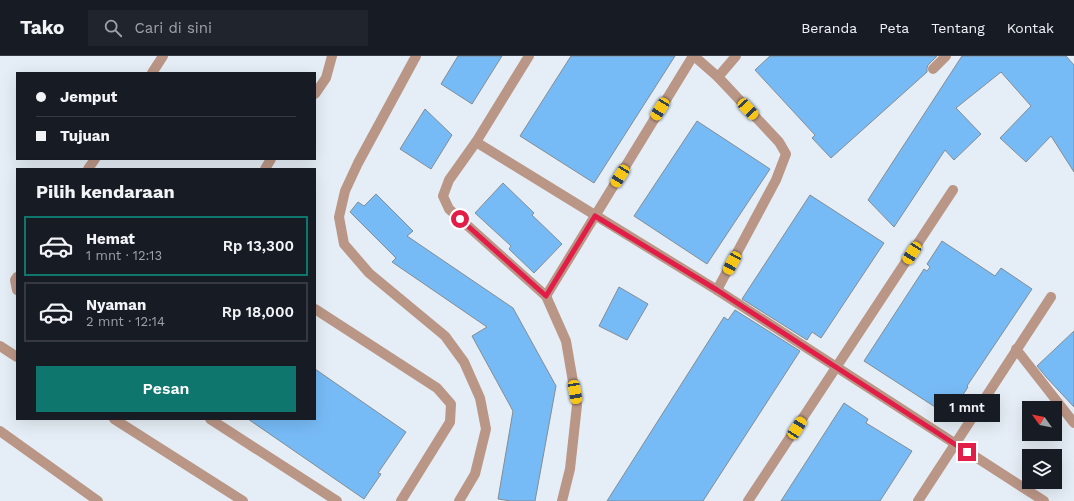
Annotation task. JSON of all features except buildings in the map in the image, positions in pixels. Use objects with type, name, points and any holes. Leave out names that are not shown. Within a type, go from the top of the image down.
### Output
[{"type":"street","points":[[153,72],[163,56]]},
{"type":"street","points":[[316,93],[326,78],[333,57],[332,56]]},
{"type":"street","points":[[416,56],[358,163],[345,191],[339,217],[344,244],[368,273],[445,336],[464,362],[480,398],[486,429],[475,474],[459,501]]},
{"type":"street","points":[[530,56],[476,142],[449,180],[443,196],[449,209],[546,296],[566,341],[577,405],[570,469],[562,501]]},
{"type":"street","points":[[546,296],[693,56],[718,77],[778,142],[786,154],[776,180],[717,290]]},
{"type":"street","points":[[718,77],[736,56]]},
{"type":"street","points":[[933,69],[946,56]]},
{"type":"street","points":[[476,142],[717,290],[1044,501]]},
{"type":"street","points":[[748,501],[953,190]]},
{"type":"street","points":[[918,501],[954,443],[1051,297]]},
{"type":"street","points":[[316,310],[437,388],[450,404],[450,422],[402,501]]},
{"type":"street","points":[[0,346],[16,356]]},
{"type":"street","points":[[1016,349],[1074,423]]},
{"type":"street","points":[[116,420],[243,501]]},
{"type":"street","points":[[212,420],[337,501]]},
{"type":"street","points":[[0,432],[98,501]]},
{"type":"route","points":[[460,219],[546,296],[595,216],[717,290],[967,452]]}]
